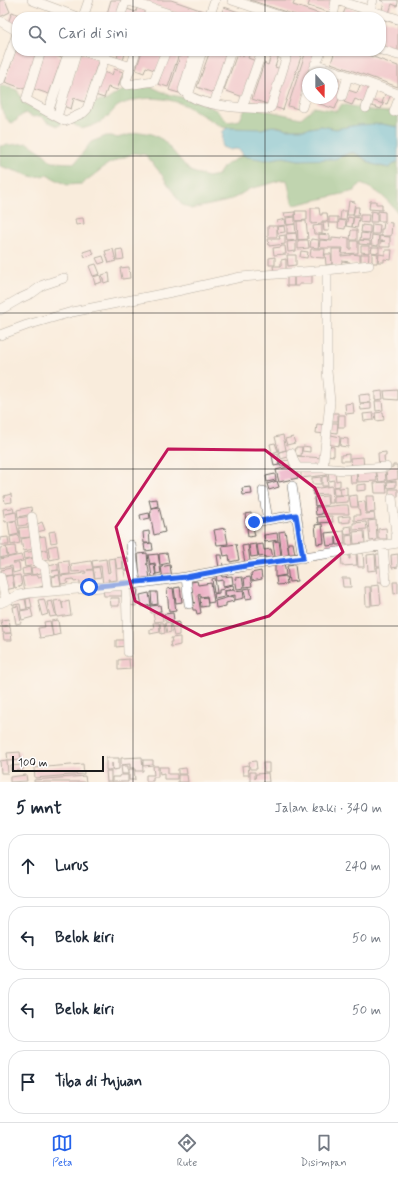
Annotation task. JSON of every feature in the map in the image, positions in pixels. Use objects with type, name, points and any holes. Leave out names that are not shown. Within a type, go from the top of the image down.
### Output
[{"type":"street","points":[[32,0],[64,12]]},
{"type":"street","points":[[85,12],[89,0]]},
{"type":"street","points":[[122,12],[126,0],[148,12]]},
{"type":"street","points":[[211,12],[215,0]]},
{"type":"street","points":[[232,0],[268,12]]},
{"type":"street","points":[[370,10],[373,0]]},
{"type":"street","points":[[335,12],[339,1],[378,12]]},
{"type":"street","points":[[386,14],[397,17]]},
{"type":"street","points":[[0,21],[12,29]]},
{"type":"street","points":[[0,81],[12,47]]},
{"type":"street","points":[[386,51],[398,55]]},
{"type":"street","points":[[39,56],[26,100],[66,121],[86,111],[105,56]]},
{"type":"street","points":[[48,112],[67,56]]},
{"type":"street","points":[[57,117],[75,56]]},
{"type":"street","points":[[110,56],[131,67]]},
{"type":"street","points":[[134,56],[125,83],[126,85],[152,83],[164,56]]},
{"type":"street","points":[[193,56],[182,90],[188,96],[214,104],[242,108],[268,109],[271,106],[286,59],[285,56]]},
{"type":"street","points":[[188,96],[200,56]]},
{"type":"street","points":[[214,104],[229,56]]},
{"type":"street","points":[[242,108],[260,56]]},
{"type":"street","points":[[314,68],[319,56]]},
{"type":"street","points":[[315,64],[398,94]]},
{"type":"street","points":[[342,96],[348,76]]},
{"type":"street","points":[[366,108],[374,86]]},
{"type":"street","points":[[394,112],[398,100]]},
{"type":"street","points":[[0,335],[27,325],[72,312],[177,292],[240,277],[369,265]]},
{"type":"street","points":[[323,468],[330,402],[327,371],[327,270]]},
{"type":"street","points":[[0,310],[32,293],[43,285],[64,278]]},
{"type":"street","points":[[291,453],[298,468],[344,470],[386,467]]},
{"type":"street","points":[[292,486],[303,558]]},
{"type":"street","points":[[263,491],[268,520]]},
{"type":"street","points":[[0,576],[3,602],[19,595],[186,577],[251,565],[398,543],[392,498]]},
{"type":"street","points":[[254,522],[296,515]]},
{"type":"street","points":[[32,517],[38,563],[45,566],[48,591]]},
{"type":"street","points":[[131,545],[136,583]]},
{"type":"street","points":[[383,545],[386,581]]},
{"type":"street","points":[[186,577],[189,604]]},
{"type":"street","points":[[126,584],[128,652]]},
{"type":"highlighted area","points":[[168,449],[265,450],[315,488],[343,552],[269,616],[201,636],[135,601],[116,527]]},
{"type":"green space","points":[[0,86],[17,90],[24,103],[63,123],[58,126],[46,121],[41,116],[33,117],[25,113],[12,123],[5,117],[3,112]]},
{"type":"green space","points":[[152,87],[167,94],[204,104],[216,110],[228,122],[240,120],[246,106],[301,118],[314,107],[337,111],[342,104],[377,111],[398,112],[398,127],[381,124],[357,125],[336,129],[321,126],[305,129],[287,129],[277,126],[262,129],[227,128],[222,127],[182,104],[154,98],[126,102],[118,106],[101,121],[82,129],[73,124],[77,113],[96,102],[107,100],[124,90]]},
{"type":"green space","points":[[140,132],[152,134],[163,140],[190,171],[207,177],[218,175],[224,166],[243,155],[266,160],[283,157],[299,160],[344,156],[353,153],[373,164],[389,168],[398,161],[398,213],[382,196],[373,189],[361,184],[355,191],[295,205],[292,202],[287,180],[281,180],[249,189],[228,201],[191,209],[181,204],[162,175],[146,155],[134,153],[108,164],[82,184],[67,185],[47,175],[34,177],[0,166],[0,146],[28,143],[43,153],[52,162],[75,163],[91,142],[106,136],[117,138]]},
{"type":"water","points":[[381,124],[398,127],[398,161],[389,168],[372,164],[354,153],[349,153],[335,159],[299,160],[283,157],[266,160],[248,157],[243,155],[240,150],[230,150],[222,147],[223,131],[227,128],[262,129],[272,126],[287,129],[305,129],[321,126],[336,129],[357,125]]},
{"type":"building","points":[[0,0],[5,0],[10,12],[0,17]]},
{"type":"building","points":[[111,0],[123,0],[119,12],[107,12]]},
{"type":"building","points":[[138,0],[171,0],[206,12],[173,12]]},
{"type":"building","points":[[250,0],[295,0],[293,5],[314,12],[286,12]]},
{"type":"building","points":[[310,0],[335,0],[331,12],[308,6]]},
{"type":"building","points":[[380,0],[398,0],[398,3],[397,6],[392,4],[389,13],[382,10],[384,2]]},
{"type":"building","points":[[224,7],[238,12],[222,12]]},
{"type":"building","points":[[346,7],[360,12],[344,12]]},
{"type":"building","points":[[137,8],[147,11],[147,12],[136,12]]},
{"type":"building","points":[[127,9],[136,12],[126,12]]},
{"type":"building","points":[[12,12],[12,24],[8,23]]},
{"type":"building","points":[[386,20],[398,24],[398,52],[386,48]]},
{"type":"building","points":[[14,56],[38,56],[27,90],[5,82]]},
{"type":"building","points":[[42,56],[57,56],[62,58],[49,94],[31,88]]},
{"type":"building","points":[[80,56],[90,56],[99,59],[85,102],[74,98],[71,109],[63,106]]},
{"type":"building","points":[[118,56],[124,56],[123,60],[117,58]]},
{"type":"building","points":[[140,56],[162,56],[157,71],[146,67],[144,73],[136,70]]},
{"type":"building","points":[[167,56],[178,56],[168,87],[158,84]]},
{"type":"building","points":[[180,56],[192,56],[179,93],[169,90]]},
{"type":"building","points":[[208,56],[227,56],[213,93],[197,87]]},
{"type":"building","points":[[236,56],[249,56],[248,58],[256,61],[243,97],[224,90]]},
{"type":"building","points":[[271,56],[279,56],[275,67],[281,69],[270,105],[252,99],[264,63],[268,65]]},
{"type":"building","points":[[290,56],[301,56],[283,110],[274,107]]},
{"type":"building","points":[[304,56],[315,56],[310,68],[302,68],[302,97],[298,109],[288,106]]},
{"type":"building","points":[[333,56],[371,56],[398,66],[398,87],[331,63]]},
{"type":"building","points":[[114,69],[123,72],[117,90],[108,87],[104,98],[95,95],[103,72],[112,75]]},
{"type":"building","points":[[361,83],[370,86],[364,103],[355,99],[352,105],[344,102],[348,90],[357,93]]},
{"type":"building","points":[[338,88],[343,89],[338,102]]},
{"type":"building","points":[[386,92],[391,94],[387,104],[382,103]]},
{"type":"building","points":[[371,100],[383,104],[381,109],[369,105]]},
{"type":"building","points":[[320,104],[337,104],[335,109]]},
{"type":"building","points":[[349,201],[355,202],[353,215],[347,215]]},
{"type":"building","points":[[370,201],[376,201],[376,204],[382,204],[382,210],[369,209]]},
{"type":"building","points":[[355,207],[359,207],[358,216],[353,216]]},
{"type":"building","points":[[311,208],[319,208],[320,215],[322,215],[322,213],[327,213],[328,221],[311,224]]},
{"type":"building","points":[[295,211],[307,211],[307,220],[296,221]]},
{"type":"building","points":[[341,211],[347,211],[346,220],[340,220]]},
{"type":"building","points":[[371,211],[377,212],[377,222],[370,222]]},
{"type":"building","points":[[378,211],[385,212],[385,221],[378,221]]},
{"type":"building","points":[[295,212],[295,216],[285,217],[284,213]]},
{"type":"building","points":[[360,215],[369,215],[368,223],[360,222]]},
{"type":"building","points":[[295,217],[295,224],[287,225],[286,218]]},
{"type":"building","points":[[329,217],[338,217],[338,223],[329,223]]},
{"type":"building","points":[[348,217],[353,218],[352,227],[346,226]]},
{"type":"building","points":[[354,217],[359,218],[357,228],[352,227]]},
{"type":"building","points":[[83,218],[84,224],[76,225],[75,219]]},
{"type":"building","points":[[285,219],[286,225],[278,226],[277,221]]},
{"type":"building","points":[[339,220],[346,221],[345,229],[338,228]]},
{"type":"building","points":[[297,221],[306,221],[308,239],[298,240]]},
{"type":"building","points":[[323,222],[328,222],[329,231],[324,231]]},
{"type":"building","points":[[384,222],[392,223],[391,236],[381,236],[381,229],[383,229]]},
{"type":"building","points":[[295,224],[296,233],[287,233],[287,225]]},
{"type":"building","points":[[372,224],[380,225],[379,234],[371,234]]},
{"type":"building","points":[[322,225],[322,234],[314,234],[313,226]]},
{"type":"building","points":[[362,225],[370,226],[370,233],[361,232]]},
{"type":"building","points":[[268,226],[277,226],[277,237],[268,237]]},
{"type":"building","points":[[284,226],[285,232],[278,233],[277,227]]},
{"type":"building","points":[[352,230],[357,230],[357,240],[350,240]]},
{"type":"building","points":[[296,233],[297,240],[287,241],[286,234]]},
{"type":"building","points":[[361,233],[370,234],[369,240],[360,240]]},
{"type":"building","points":[[319,234],[330,235],[330,240],[319,239]]},
{"type":"building","points":[[285,235],[285,244],[269,246],[268,239],[280,239],[279,236]]},
{"type":"building","points":[[372,235],[379,236],[378,246],[371,245]]},
{"type":"building","points":[[379,236],[390,237],[390,247],[380,247],[380,242],[385,241],[379,241]]},
{"type":"building","points":[[342,237],[349,238],[349,249],[351,249],[351,241],[358,241],[358,253],[342,254],[343,248],[319,248],[320,240],[332,241],[332,238],[342,239]]},
{"type":"building","points":[[311,239],[319,240],[318,248],[310,247]]},
{"type":"building","points":[[298,240],[308,240],[309,248],[298,249]]},
{"type":"building","points":[[359,240],[370,241],[370,245],[359,244]]},
{"type":"building","points":[[296,241],[296,251],[288,252],[287,242]]},
{"type":"building","points":[[285,246],[286,254],[274,255],[273,248]]},
{"type":"building","points":[[361,246],[369,246],[369,253],[361,252]]},
{"type":"building","points":[[372,247],[379,247],[379,253],[371,252]]},
{"type":"building","points":[[92,249],[94,254],[85,257],[83,252]]},
{"type":"building","points":[[113,249],[116,261],[109,263],[105,251]]},
{"type":"building","points":[[122,249],[124,259],[117,260],[116,250]]},
{"type":"building","points":[[311,249],[325,249],[324,258],[310,257]]},
{"type":"building","points":[[332,249],[342,249],[341,256],[351,254],[360,255],[360,264],[350,264],[350,262],[342,261],[341,266],[332,265]]},
{"type":"building","points":[[385,250],[392,250],[391,260],[384,259],[384,262],[378,262],[379,254],[385,255]]},
{"type":"building","points":[[301,251],[308,252],[307,258],[300,257]]},
{"type":"building","points":[[372,253],[378,254],[377,263],[372,263]]},
{"type":"building","points":[[325,254],[331,254],[332,264],[326,265]]},
{"type":"building","points":[[361,254],[369,254],[368,265],[361,265]]},
{"type":"building","points":[[287,255],[296,255],[296,265],[288,266]]},
{"type":"building","points":[[103,256],[105,262],[99,264],[96,258]]},
{"type":"building","points":[[275,257],[275,265],[269,265],[269,258]]},
{"type":"building","points":[[286,259],[286,271],[274,272],[273,266],[281,266],[281,260]]},
{"type":"building","points":[[96,264],[100,274],[93,276],[89,266]]},
{"type":"building","points":[[129,267],[130,278],[122,279],[120,268]]},
{"type":"building","points":[[109,273],[110,281],[104,283],[102,275]]},
{"type":"building","points":[[312,273],[312,284],[287,286],[287,276]]},
{"type":"building","points":[[100,275],[102,282],[95,284],[93,277]]},
{"type":"building","points":[[398,390],[398,400],[385,399],[384,391]]},
{"type":"building","points":[[382,391],[383,399],[375,400],[375,392]]},
{"type":"building","points":[[370,394],[370,402],[360,403],[359,395]]},
{"type":"building","points":[[375,401],[382,401],[383,410],[376,411]]},
{"type":"building","points":[[353,403],[354,413],[346,414],[345,404]]},
{"type":"building","points":[[371,403],[371,409],[361,410],[360,404]]},
{"type":"building","points":[[383,412],[384,420],[376,421],[375,413]]},
{"type":"building","points":[[333,413],[338,413],[338,421],[332,421]]},
{"type":"building","points":[[373,413],[374,420],[364,421],[363,414]]},
{"type":"building","points":[[339,415],[345,415],[345,427],[338,427]]},
{"type":"building","points":[[330,423],[338,423],[337,433],[330,432]]},
{"type":"building","points":[[317,424],[326,425],[325,434],[316,433]]},
{"type":"building","points":[[327,434],[340,437],[339,446],[326,444]]},
{"type":"building","points":[[283,435],[286,450],[279,452],[275,437]]},
{"type":"building","points":[[293,437],[295,443],[287,445],[285,439]]},
{"type":"building","points":[[341,438],[348,439],[348,447],[340,446]]},
{"type":"building","points":[[275,443],[278,451],[272,453],[270,444]]},
{"type":"building","points":[[303,446],[310,447],[310,452],[302,451]]},
{"type":"building","points":[[327,446],[334,447],[334,456],[326,455]]},
{"type":"building","points":[[296,447],[302,447],[301,456],[295,455]]},
{"type":"building","points":[[287,450],[288,457],[281,459],[279,452]]},
{"type":"building","points":[[386,452],[386,456],[384,456],[385,467],[379,467],[378,453]]},
{"type":"building","points":[[278,454],[279,465],[274,466],[272,455]]},
{"type":"building","points":[[349,454],[349,461],[341,461],[341,455]]},
{"type":"building","points":[[296,456],[323,458],[322,464],[316,463],[316,467],[295,464]]},
{"type":"building","points":[[363,457],[364,468],[351,469],[350,458]]},
{"type":"building","points":[[293,460],[293,465],[280,466],[280,461]]},
{"type":"building","points":[[295,465],[298,478],[279,482],[276,470]]},
{"type":"building","points":[[393,465],[397,465],[398,479],[387,481],[386,468],[393,467]]},
{"type":"building","points":[[326,468],[327,475],[301,478],[301,471]]},
{"type":"building","points":[[328,469],[335,473],[336,481],[340,480],[340,486],[334,487],[334,480],[329,481]]},
{"type":"building","points":[[350,470],[356,470],[357,483],[351,483]]},
{"type":"building","points":[[376,470],[385,470],[386,481],[379,482]]},
{"type":"building","points":[[376,470],[377,481],[358,482],[357,471]]},
{"type":"building","points":[[275,474],[276,480],[267,482],[266,476]]},
{"type":"building","points":[[327,476],[328,486],[322,486],[322,477]]},
{"type":"building","points":[[321,477],[321,484],[312,484],[312,478]]},
{"type":"building","points":[[277,481],[279,487],[269,490],[267,484]]},
{"type":"building","points":[[396,481],[396,487],[388,488],[387,482]]},
{"type":"building","points":[[386,482],[387,493],[375,493],[374,483]]},
{"type":"building","points":[[366,484],[366,490],[357,491],[357,485]]},
{"type":"building","points":[[332,486],[333,503],[328,503],[328,494],[313,495],[313,489]]},
{"type":"building","points":[[251,487],[252,494],[243,495],[242,488]]},
{"type":"building","points":[[333,487],[339,487],[340,495],[334,495]]},
{"type":"building","points":[[347,487],[347,495],[341,495],[340,488]]},
{"type":"building","points":[[389,489],[398,489],[398,497],[389,497]]},
{"type":"building","points":[[11,494],[12,502],[5,503],[4,496]]},
{"type":"building","points":[[348,495],[348,502],[334,503],[334,496]]},
{"type":"building","points":[[357,495],[358,507],[351,507],[349,496]]},
{"type":"building","points":[[327,496],[328,505],[321,506],[322,514],[316,515],[315,507],[320,507],[320,505],[315,506],[314,497]]},
{"type":"building","points":[[366,496],[374,496],[375,512],[367,513]]},
{"type":"building","points":[[157,499],[158,506],[151,508],[149,500]]},
{"type":"building","points":[[365,501],[366,514],[374,513],[375,519],[354,521],[354,515],[360,515],[358,502]]},
{"type":"building","points":[[348,505],[349,514],[323,514],[323,507]]},
{"type":"building","points":[[31,507],[32,514],[18,517],[17,510]]},
{"type":"building","points":[[159,507],[165,532],[154,535],[150,513],[151,508]]},
{"type":"building","points":[[13,508],[14,512],[6,514],[16,512],[17,520],[5,522],[3,509]]},
{"type":"building","points":[[149,513],[150,518],[141,520],[140,515]]},
{"type":"building","points":[[251,513],[253,526],[247,527],[245,514]]},
{"type":"building","points":[[31,516],[32,524],[19,526],[18,518]]},
{"type":"building","points":[[332,516],[333,522],[318,523],[317,517]]},
{"type":"building","points":[[350,516],[350,522],[339,523],[338,517]]},
{"type":"building","points":[[376,520],[377,540],[370,541],[368,521]]},
{"type":"building","points":[[16,521],[19,534],[10,536],[8,522]]},
{"type":"building","points":[[42,522],[45,530],[37,532],[35,525]]},
{"type":"building","points":[[366,522],[367,529],[353,530],[353,523]]},
{"type":"building","points":[[322,524],[324,543],[317,544],[315,525]]},
{"type":"building","points":[[351,526],[352,534],[345,535],[344,527]]},
{"type":"building","points":[[29,527],[31,537],[20,538],[19,528]]},
{"type":"building","points":[[253,527],[255,536],[248,537],[247,528]]},
{"type":"building","points":[[225,528],[228,544],[217,545],[214,530]]},
{"type":"building","points":[[386,528],[387,539],[378,539],[378,529]]},
{"type":"building","points":[[55,531],[57,542],[51,543],[49,532]]},
{"type":"building","points":[[149,531],[150,543],[144,543],[143,532]]},
{"type":"building","points":[[285,531],[289,555],[282,556],[279,532]]},
{"type":"building","points":[[344,531],[345,544],[337,545],[336,537],[336,545],[327,546],[325,533]]},
{"type":"building","points":[[364,531],[365,543],[354,544],[353,532]]},
{"type":"building","points":[[277,533],[278,540],[265,542],[264,535]]},
{"type":"building","points":[[18,535],[20,543],[11,545],[10,537]]},
{"type":"building","points":[[352,535],[353,545],[346,545],[346,536]]},
{"type":"building","points":[[45,536],[47,549],[40,551],[38,537]]},
{"type":"building","points":[[8,537],[9,545],[0,545],[0,538]]},
{"type":"building","points":[[32,537],[34,549],[23,551],[21,539]]},
{"type":"building","points":[[279,541],[281,556],[275,557],[273,542]]},
{"type":"building","points":[[152,543],[153,550],[145,551],[144,544]]},
{"type":"building","points":[[288,543],[293,543],[295,554],[289,554]]},
{"type":"building","points":[[236,544],[239,560],[230,562],[229,555],[224,556],[222,546]]},
{"type":"building","points":[[256,544],[258,556],[251,557],[249,545]]},
{"type":"building","points":[[263,544],[264,550],[271,549],[273,557],[259,557],[257,545]]},
{"type":"building","points":[[57,545],[59,558],[50,560],[48,547]]},
{"type":"building","points":[[248,545],[250,562],[245,563],[242,546]]},
{"type":"building","points":[[15,546],[16,555],[8,557],[6,547]]},
{"type":"building","points":[[6,547],[7,556],[0,558],[0,548]]},
{"type":"building","points":[[47,550],[48,560],[41,561],[39,551]]},
{"type":"building","points":[[35,551],[36,557],[24,559],[23,553]]},
{"type":"building","points":[[147,553],[148,564],[146,564],[148,565],[150,579],[140,580],[138,554]]},
{"type":"building","points":[[167,553],[169,563],[160,565],[159,554]]},
{"type":"building","points":[[349,553],[350,559],[350,554],[356,553],[357,565],[342,566],[341,554]]},
{"type":"building","points":[[357,553],[363,553],[364,567],[358,567]]},
{"type":"building","points":[[158,554],[161,573],[156,574],[155,563],[150,564],[148,555]]},
{"type":"building","points":[[375,554],[376,570],[368,571],[367,555]]},
{"type":"building","points":[[376,554],[383,554],[384,566],[377,566]]},
{"type":"building","points":[[398,554],[398,567],[392,568],[391,555]]},
{"type":"building","points":[[21,555],[23,561],[12,563],[19,563],[20,571],[13,573],[12,566],[0,568],[0,559]]},
{"type":"building","points":[[217,555],[222,555],[223,567],[219,568]]},
{"type":"building","points":[[122,557],[123,568],[117,569],[115,558]]},
{"type":"building","points":[[34,558],[35,565],[25,567],[24,560]]},
{"type":"building","points":[[115,558],[117,580],[110,581],[108,579],[109,584],[103,585],[101,566],[93,567],[92,561],[106,559],[108,573],[110,572],[108,559]]},
{"type":"building","points":[[129,558],[130,569],[124,570],[123,559]]},
{"type":"building","points":[[69,561],[70,574],[61,575],[59,562]]},
{"type":"building","points":[[91,561],[93,569],[87,570],[93,570],[95,583],[80,585],[80,581],[74,582],[73,579],[66,580],[68,583],[61,584],[60,576],[86,573],[85,571],[72,572],[71,564]]},
{"type":"building","points":[[284,562],[286,575],[275,577],[275,564]]},
{"type":"building","points":[[58,564],[58,570],[52,571],[59,570],[60,575],[51,576],[48,566]]},
{"type":"building","points":[[150,564],[154,564],[156,577],[152,577]]},
{"type":"building","points":[[44,565],[45,572],[32,575],[31,568]]},
{"type":"building","points":[[170,565],[172,578],[163,579],[161,567]]},
{"type":"building","points":[[295,565],[297,581],[289,582],[287,566]]},
{"type":"building","points":[[30,567],[31,574],[23,575],[22,569]]},
{"type":"building","points":[[99,567],[101,577],[95,578],[93,568]]},
{"type":"building","points":[[377,567],[384,567],[385,582],[378,582]]},
{"type":"building","points":[[11,568],[12,575],[2,576],[1,570]]},
{"type":"building","points":[[131,570],[132,580],[126,581],[124,571]]},
{"type":"building","points":[[261,571],[262,579],[252,581],[251,573]]},
{"type":"building","points":[[12,575],[14,588],[5,590],[3,577]]},
{"type":"building","points":[[20,575],[22,586],[15,588],[13,576]]},
{"type":"building","points":[[38,575],[38,577],[45,576],[47,585],[25,591],[22,577]]},
{"type":"building","points":[[59,575],[61,585],[53,586],[52,577]]},
{"type":"building","points":[[216,575],[221,575],[222,577],[232,576],[233,584],[223,586],[223,580],[217,581]]},
{"type":"building","points":[[286,576],[287,584],[277,585],[276,577]]},
{"type":"building","points":[[242,577],[244,588],[237,589],[235,578]]},
{"type":"building","points":[[250,577],[252,586],[245,587],[244,578]]},
{"type":"building","points":[[215,578],[217,593],[214,593],[212,579]]},
{"type":"building","points":[[342,578],[350,578],[351,587],[343,587]]},
{"type":"building","points":[[197,581],[198,585],[211,583],[214,602],[208,603],[207,596],[200,597],[200,594],[198,595],[201,613],[197,614],[196,610],[193,610],[192,603],[195,603],[191,582]]},
{"type":"building","points":[[393,582],[398,582],[398,593],[394,594]]},
{"type":"building","points":[[233,585],[234,589],[224,591],[224,597],[215,599],[214,594],[219,593],[219,590]]},
{"type":"building","points":[[379,585],[381,604],[372,605],[371,586]]},
{"type":"building","points":[[180,587],[182,602],[176,603],[174,588]]},
{"type":"building","points":[[365,587],[370,587],[371,606],[366,606]]},
{"type":"building","points":[[121,588],[122,596],[104,596],[103,589]]},
{"type":"building","points":[[173,588],[176,611],[169,612],[167,589]]},
{"type":"building","points":[[250,588],[252,598],[246,599],[244,589]]},
{"type":"building","points":[[131,589],[138,589],[136,606],[129,605]]},
{"type":"building","points":[[243,590],[244,598],[235,600],[235,595],[226,597],[225,591]]},
{"type":"building","points":[[151,592],[157,592],[158,604],[152,605]]},
{"type":"building","points":[[149,593],[151,605],[142,607],[140,595]]},
{"type":"building","points":[[233,596],[234,601],[226,603],[226,606],[216,608],[215,601]]},
{"type":"building","points":[[207,597],[208,606],[201,607],[200,598]]},
{"type":"building","points":[[30,598],[32,607],[27,608],[26,599]]},
{"type":"building","points":[[110,598],[119,598],[119,606],[111,606]]},
{"type":"building","points":[[25,599],[27,609],[21,610],[20,604],[13,605],[12,601]]},
{"type":"building","points":[[44,599],[48,614],[42,616],[38,600]]},
{"type":"building","points":[[61,600],[63,609],[62,603],[69,601],[71,615],[57,617],[54,601]]},
{"type":"building","points":[[52,601],[56,616],[50,617],[47,602]]},
{"type":"building","points":[[160,605],[161,611],[151,613],[150,606]]},
{"type":"building","points":[[18,606],[21,623],[16,624],[13,607]]},
{"type":"building","points":[[31,609],[33,617],[22,620],[20,611]]},
{"type":"building","points":[[162,613],[163,621],[155,622],[153,614]]},
{"type":"building","points":[[173,613],[174,620],[165,621],[164,614]]},
{"type":"building","points":[[9,619],[10,625],[2,626],[1,620]]},
{"type":"building","points":[[58,620],[60,634],[53,636],[51,621]]},
{"type":"building","points":[[50,621],[53,636],[40,638],[38,628],[45,627],[44,622]]},
{"type":"building","points":[[170,622],[171,632],[167,633],[165,623]]},
{"type":"building","points":[[179,622],[179,635],[174,636],[171,623]]},
{"type":"building","points":[[153,623],[159,623],[160,632],[150,634],[150,629],[154,628]]},
{"type":"building","points":[[160,623],[164,623],[165,633],[161,634]]},
{"type":"building","points":[[10,626],[11,633],[3,633],[2,627]]},
{"type":"building","points":[[11,633],[12,640],[4,640],[3,634]]},
{"type":"building","points":[[180,637],[180,645],[171,647],[171,638]]},
{"type":"building","points":[[116,640],[126,640],[126,646],[116,647]]},
{"type":"building","points":[[129,659],[130,669],[118,670],[118,660]]},
{"type":"building","points":[[20,752],[21,760],[8,761],[7,753]]},
{"type":"building","points":[[142,757],[143,771],[135,771],[135,768],[130,768],[130,764],[121,765],[121,758]]},
{"type":"building","points":[[106,758],[119,758],[119,769],[113,770],[112,763],[112,770],[106,770]]},
{"type":"building","points":[[7,760],[8,773],[1,773],[0,761]]},
{"type":"building","points":[[143,760],[153,760],[153,765],[143,766]]},
{"type":"building","points":[[256,761],[257,769],[250,769],[249,762]]},
{"type":"building","points":[[263,763],[269,763],[269,772],[264,772]]},
{"type":"building","points":[[83,764],[84,774],[35,778],[34,768]]},
{"type":"building","points":[[23,765],[23,770],[11,771],[10,766]]},
{"type":"building","points":[[248,765],[249,775],[243,775],[242,766]]},
{"type":"building","points":[[121,766],[128,766],[128,774],[122,774]]},
{"type":"building","points":[[153,766],[158,766],[158,777],[153,777],[153,781],[146,781],[146,775],[154,775]]},
{"type":"building","points":[[159,767],[168,767],[168,774],[177,774],[177,779],[164,779],[164,773],[160,774]]},
{"type":"building","points":[[186,768],[187,774],[178,774],[178,769]]},
{"type":"building","points":[[129,769],[134,769],[135,780],[129,780]]},
{"type":"building","points":[[106,771],[111,771],[111,782],[107,782]]},
{"type":"building","points":[[250,772],[255,772],[255,779],[256,774],[268,773],[269,782],[250,782]]},
{"type":"building","points":[[26,775],[27,781],[10,782],[10,777]]},
{"type":"building","points":[[120,775],[128,775],[128,782],[112,782],[112,777],[120,777]]},
{"type":"building","points":[[178,775],[187,775],[188,782],[178,782]]},
{"type":"building","points":[[85,776],[86,782],[34,782],[34,780]]},
{"type":"route","points":[[89,587],[186,577],[251,565],[303,558],[296,515],[254,522]]}]
